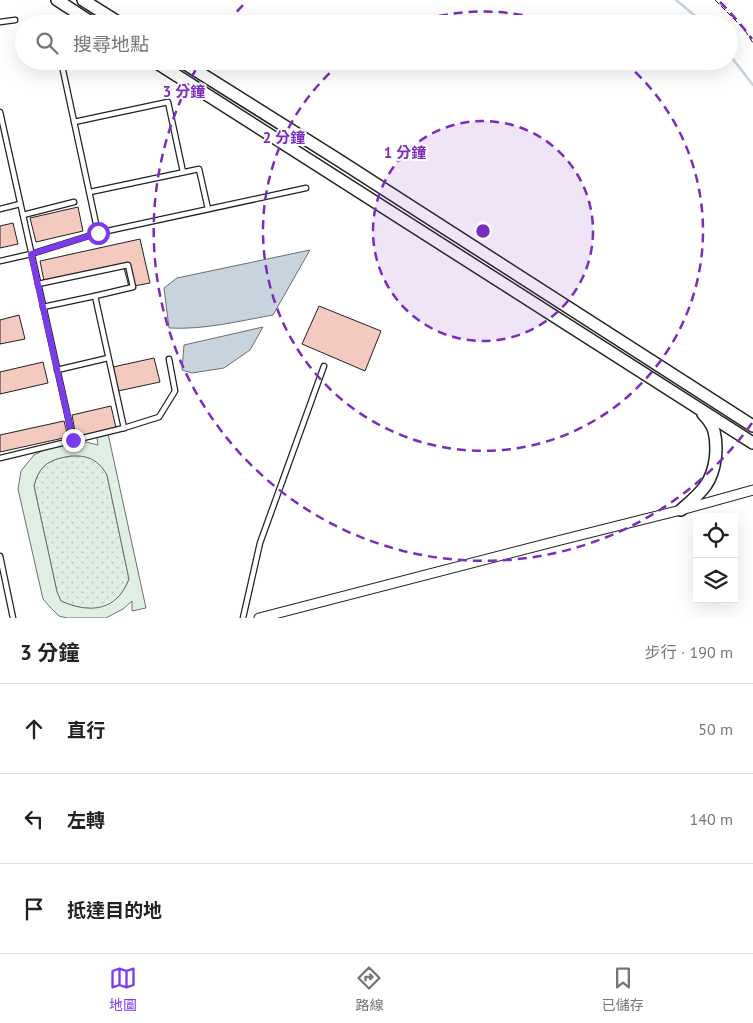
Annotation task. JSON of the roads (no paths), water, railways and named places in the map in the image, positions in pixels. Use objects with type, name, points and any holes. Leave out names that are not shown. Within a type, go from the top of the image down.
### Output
[{"type":"main road","points":[[57,0],[80,15]]},
{"type":"main road","points":[[83,0],[107,15]]},
{"type":"main road","points":[[168,70],[753,443]]},
{"type":"main road","points":[[195,70],[753,426]]},
{"type":"main road","points":[[681,510],[698,496],[708,482],[714,466],[716,446],[714,431],[710,422],[699,409]]},
{"type":"street","points":[[259,618],[753,490]]},
{"type":"lane","points":[[0,22],[15,20]]},
{"type":"lane","points":[[63,70],[98,233]]},
{"type":"lane","points":[[74,122],[168,102],[184,172]]},
{"type":"lane","points":[[0,112],[3,139],[23,215],[73,440]]},
{"type":"lane","points":[[90,192],[199,169],[208,209]]},
{"type":"lane","points":[[0,260],[31,254],[98,233],[306,188]]},
{"type":"lane","points":[[23,215],[74,202]]},
{"type":"lane","points":[[0,209],[20,204]]},
{"type":"lane","points":[[38,284],[128,265],[133,288],[43,307]]},
{"type":"lane","points":[[94,296],[124,428]]},
{"type":"lane","points":[[57,370],[108,358]]},
{"type":"lane","points":[[0,458],[124,428],[159,417],[175,391],[169,359]]},
{"type":"lane","points":[[243,618],[260,543],[324,366]]},
{"type":"lane","points":[[0,556],[13,618]]},
{"type":"waterway","points":[[676,0],[694,15]]},
{"type":"waterway","points":[[738,66],[753,85]]}]
